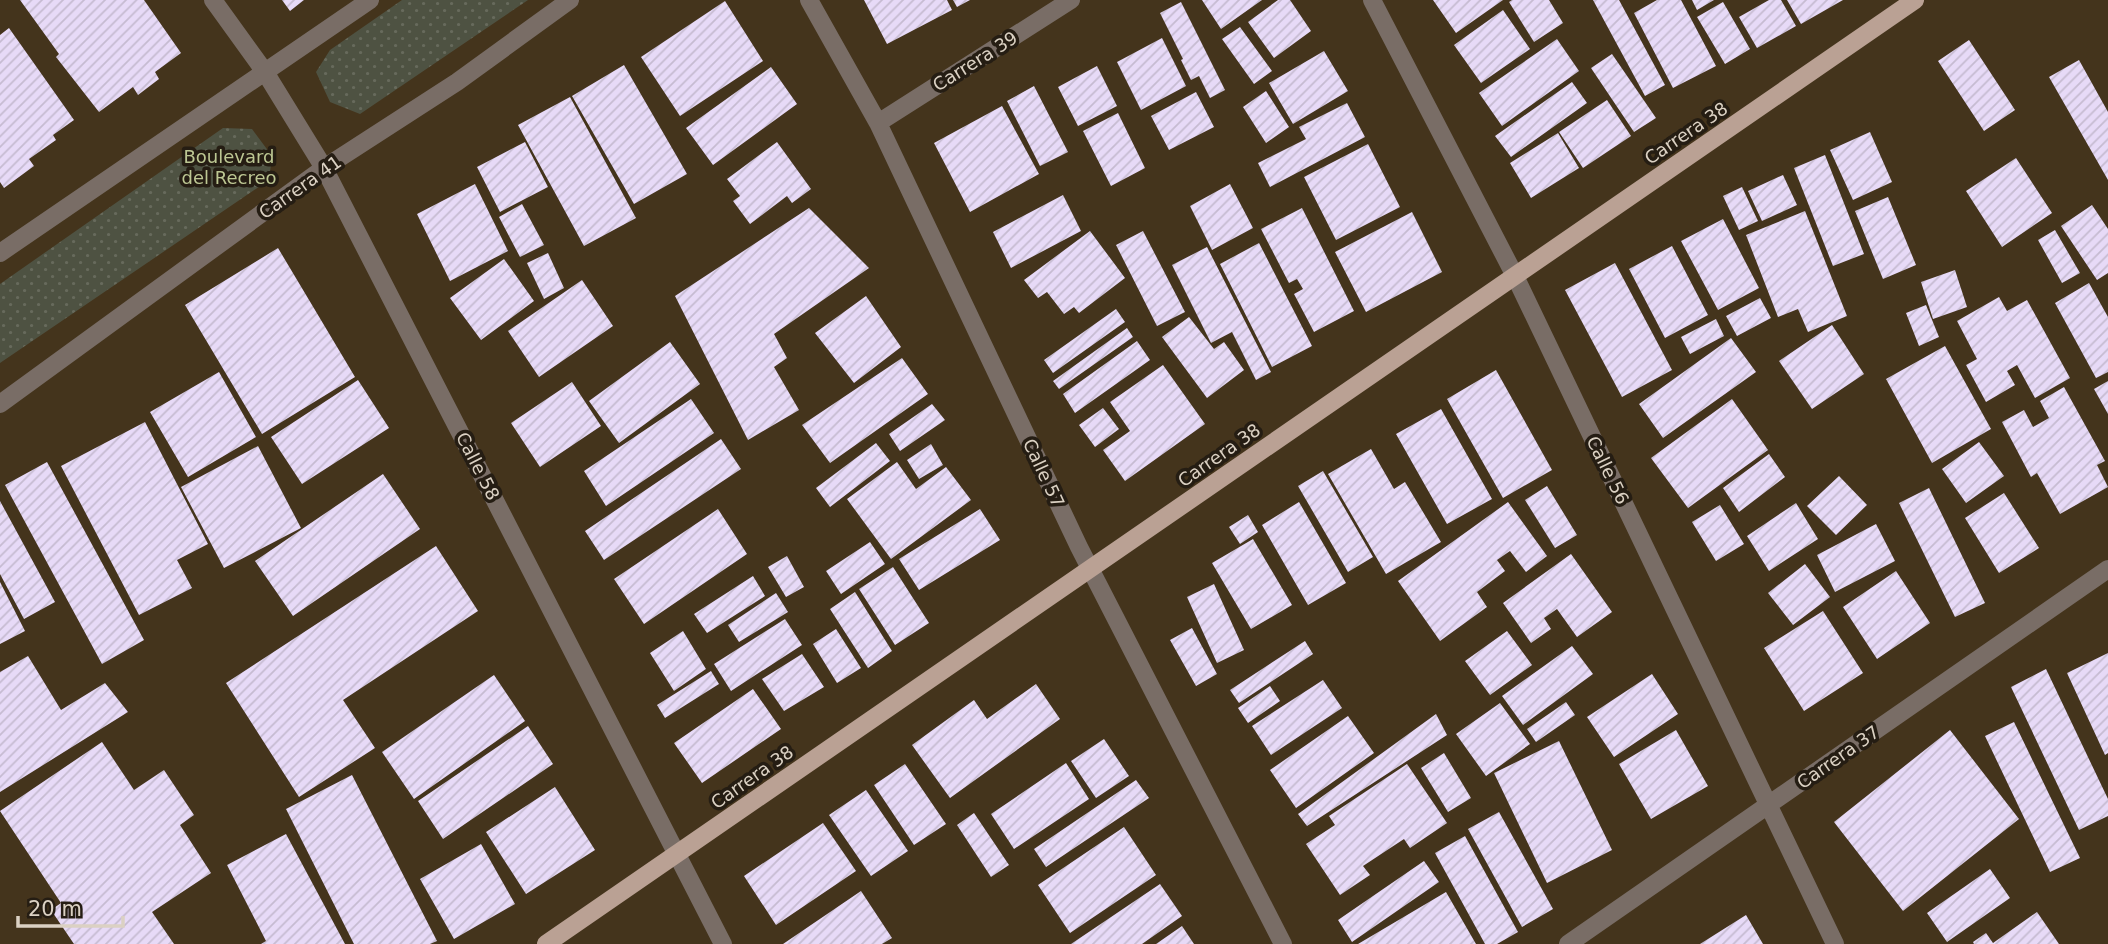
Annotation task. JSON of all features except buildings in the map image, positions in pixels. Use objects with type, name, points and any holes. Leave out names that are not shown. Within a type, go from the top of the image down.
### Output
[{"type":"main road","name":"Carrera 38","points":[[546,944],[1915,0]]},
{"type":"street","name":"Calle 58","points":[[213,0],[265,72],[324,168],[723,944]]},
{"type":"street","points":[[0,253],[370,0]]},
{"type":"street","name":"Carrera 41","points":[[0,404],[324,168],[457,82],[570,0]]},
{"type":"street","name":"Calle 57","points":[[809,0],[878,123],[1090,568],[1283,944]]},
{"type":"street","name":"Carrera 39","points":[[878,123],[1072,0]]},
{"type":"street","name":"Calle 56","points":[[1373,0],[1515,276],[1835,944]]},
{"type":"street","name":"Carrera 37","points":[[1568,944],[2108,569]]},
{"type":"green space","points":[[402,0],[528,0],[360,114],[330,102],[316,72],[330,50]]},
{"type":"green space","name":"Boulevard del Recreo","points":[[223,128],[252,129],[272,156],[269,180],[0,363],[0,284]]}]
